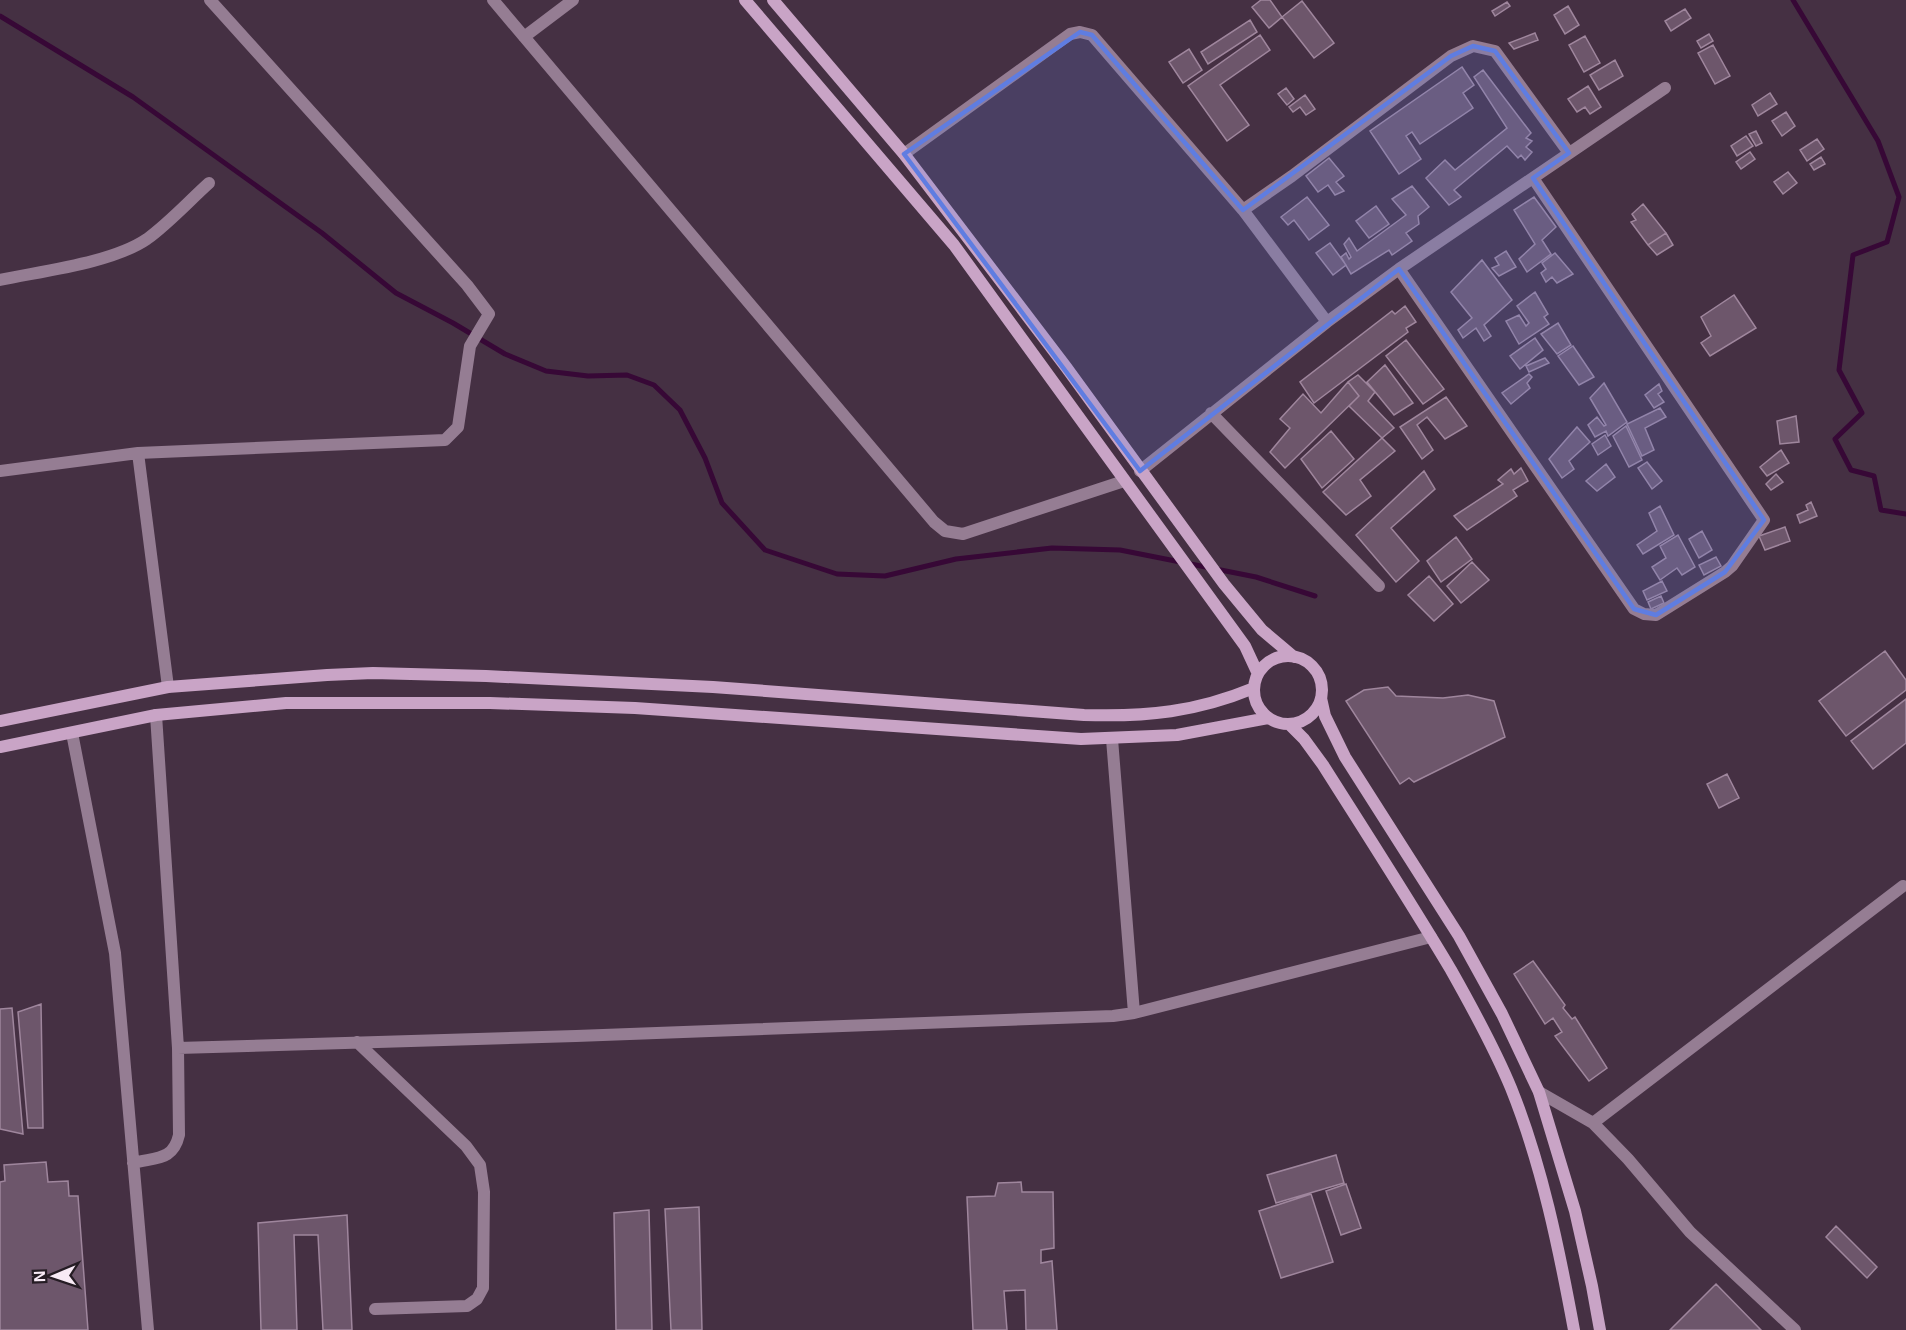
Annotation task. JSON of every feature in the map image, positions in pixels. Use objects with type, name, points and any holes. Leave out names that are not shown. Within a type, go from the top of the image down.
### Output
[{"type":"main road","points":[[745,0],[954,245],[1245,646],[1258,674]]},
{"type":"main road","points":[[773,0],[904,154],[1066,367],[1224,584],[1262,630],[1294,657]]},
{"type":"main road","points":[[1321,698],[1316,709],[1308,717],[1290,725],[1278,724],[1260,710],[1255,700],[1254,688],[1258,674],[1269,661],[1285,656],[1294,657],[1304,660],[1313,667],[1322,687],[1321,698],[1325,716],[1345,757],[1459,936],[1502,1014],[1539,1092],[1575,1211],[1600,1330]]},
{"type":"main road","points":[[0,721],[168,687],[373,673],[713,687],[1116,716],[1150,715],[1203,706],[1254,688]]},
{"type":"main road","points":[[0,747],[156,715],[286,703],[490,703],[647,709],[1081,739],[1177,735],[1268,718]]},
{"type":"main road","points":[[1290,725],[1304,739],[1323,765],[1431,937],[1485,1030],[1511,1089],[1548,1209],[1563,1268],[1574,1330]]},
{"type":"street","points":[[0,471],[138,453],[445,440],[458,427],[470,346],[488,317],[488,311],[210,0]]},
{"type":"street","points":[[493,0],[934,522],[945,531],[963,534],[1124,481]]},
{"type":"street","points":[[524,37],[573,0]]},
{"type":"street","points":[[904,154],[1070,34],[1080,32],[1092,35],[1243,210],[1327,322]]},
{"type":"street","points":[[1243,210],[1451,57],[1473,46],[1495,51],[1569,153]]},
{"type":"street","points":[[1140,471],[1327,322],[1399,269],[1665,88]]},
{"type":"street","points":[[1399,269],[1634,609],[1644,614],[1656,615],[1725,572],[1732,566],[1764,520],[1533,178]]},
{"type":"street","points":[[0,280],[90,261],[124,251],[146,239],[209,183]]},
{"type":"street","points":[[1211,413],[1379,586]]},
{"type":"street","points":[[138,453],[168,687]]},
{"type":"street","points":[[133,1163],[169,1155],[176,1147],[179,1135],[178,1048],[156,715]]},
{"type":"street","points":[[72,733],[115,953],[148,1330]]},
{"type":"street","points":[[1112,739],[1134,1013]]},
{"type":"street","points":[[1593,1123],[1903,886]]},
{"type":"street","points":[[178,1048],[1113,1016],[1134,1013],[1431,937]]},
{"type":"street","points":[[357,1042],[466,1146],[480,1165],[484,1192],[483,1288],[477,1299],[467,1306],[375,1309]]},
{"type":"street","points":[[1539,1092],[1593,1123],[1628,1159],[1690,1232],[1795,1330]]},
{"type":"highlighted area","points":[[1080,32],[1092,35],[1243,210],[1451,56],[1473,46],[1495,51],[1569,153],[1533,178],[1764,520],[1725,572],[1656,615],[1634,609],[1399,269],[1140,471],[904,154]]},
{"type":"building","points":[[1261,0],[1270,0],[1282,17],[1269,28],[1252,7]]},
{"type":"building","points":[[1302,1],[1334,43],[1314,58],[1282,17]]},
{"type":"building","points":[[1507,2],[1510,6],[1495,16],[1492,11]]},
{"type":"building","points":[[1568,6],[1579,25],[1565,34],[1554,15]]},
{"type":"building","points":[[1685,9],[1691,18],[1671,31],[1665,21]]},
{"type":"building","points":[[1250,20],[1257,32],[1208,64],[1201,52]]},
{"type":"building","points":[[1535,33],[1538,40],[1514,49],[1509,43]]},
{"type":"building","points":[[1709,34],[1713,41],[1701,48],[1697,41]]},
{"type":"building","points":[[1260,35],[1270,50],[1220,85],[1249,125],[1227,141],[1188,86]]},
{"type":"building","points":[[1585,36],[1600,63],[1584,72],[1569,45]]},
{"type":"building","points":[[1713,45],[1730,76],[1715,84],[1698,53]]},
{"type":"building","points":[[1189,49],[1202,70],[1183,83],[1169,62]]},
{"type":"building","points":[[1615,60],[1623,76],[1599,90],[1590,75]]},
{"type":"building","points":[[1462,67],[1474,85],[1463,93],[1473,108],[1420,144],[1412,132],[1406,136],[1421,159],[1399,174],[1370,131]]},
{"type":"building","points":[[1483,70],[1531,133],[1526,138],[1532,141],[1526,147],[1532,152],[1525,160],[1521,155],[1518,158],[1507,146],[1454,190],[1461,197],[1449,205],[1426,178],[1445,160],[1455,170],[1507,128],[1474,77]]},
{"type":"building","points":[[1588,86],[1601,107],[1590,114],[1585,107],[1577,112],[1568,99]]},
{"type":"building","points":[[1286,88],[1294,99],[1287,105],[1278,94]]},
{"type":"building","points":[[1770,93],[1777,104],[1758,116],[1752,105]]},
{"type":"building","points":[[1305,95],[1315,109],[1306,115],[1300,107],[1293,112],[1289,107]]},
{"type":"building","points":[[1786,112],[1795,126],[1782,136],[1772,121]]},
{"type":"building","points":[[1756,131],[1762,143],[1756,146],[1749,134]]},
{"type":"building","points":[[1746,136],[1753,146],[1737,156],[1731,146]]},
{"type":"building","points":[[1817,139],[1824,149],[1807,161],[1800,150]]},
{"type":"building","points":[[1750,152],[1755,159],[1741,169],[1736,162]]},
{"type":"building","points":[[1821,157],[1825,164],[1814,170],[1810,164]]},
{"type":"building","points":[[1329,158],[1344,176],[1336,182],[1344,191],[1335,195],[1328,185],[1318,192],[1306,176]]},
{"type":"building","points":[[1788,172],[1797,183],[1783,194],[1774,182]]},
{"type":"building","points":[[1412,186],[1429,207],[1418,216],[1419,224],[1406,233],[1412,241],[1392,255],[1389,250],[1351,274],[1341,257],[1346,253],[1349,259],[1351,257],[1344,244],[1349,238],[1357,251],[1406,215],[1392,199]]},
{"type":"building","points":[[1307,197],[1329,225],[1309,240],[1294,220],[1288,225],[1281,217]]},
{"type":"building","points":[[1534,197],[1556,227],[1542,240],[1551,254],[1527,272],[1519,259],[1535,244],[1514,210]]},
{"type":"building","points":[[1643,204],[1666,233],[1648,245],[1631,222],[1636,220],[1632,214]]},
{"type":"building","points":[[1376,206],[1389,224],[1369,238],[1356,221]]},
{"type":"building","points":[[1666,233],[1673,245],[1657,255],[1648,245]]},
{"type":"building","points":[[1330,243],[1346,265],[1333,275],[1316,253]]},
{"type":"building","points":[[1506,251],[1516,267],[1499,276],[1492,268],[1499,265],[1495,258]]},
{"type":"building","points":[[1555,253],[1573,274],[1557,283],[1552,277],[1546,282],[1541,273],[1546,269],[1542,263]]},
{"type":"building","points":[[1482,260],[1512,300],[1484,325],[1491,336],[1484,341],[1476,328],[1463,338],[1458,330],[1472,318],[1451,292]]},
{"type":"building","points":[[1535,292],[1548,314],[1544,317],[1549,324],[1519,344],[1506,321],[1519,315],[1526,326],[1529,323],[1517,306]]},
{"type":"building","points":[[1734,295],[1756,328],[1710,356],[1701,343],[1711,336],[1701,317]]},
{"type":"building","points":[[1405,306],[1416,322],[1406,328],[1408,332],[1314,403],[1300,382],[1392,311],[1395,314]]},
{"type":"building","points":[[1558,323],[1571,345],[1557,354],[1541,334]]},
{"type":"building","points":[[1535,338],[1543,350],[1520,369],[1510,356]]},
{"type":"building","points":[[1406,340],[1444,389],[1423,404],[1386,356]]},
{"type":"building","points":[[1573,346],[1594,377],[1579,385],[1558,356]]},
{"type":"building","points":[[1545,358],[1549,363],[1529,372],[1526,366]]},
{"type":"building","points":[[1385,365],[1413,403],[1394,415],[1367,382]]},
{"type":"building","points":[[1529,374],[1532,377],[1527,383],[1530,388],[1511,404],[1502,393]]},
{"type":"building","points":[[1358,375],[1375,392],[1368,401],[1394,428],[1382,438],[1349,406],[1359,396],[1348,382]]},
{"type":"building","points":[[1348,382],[1359,396],[1285,468],[1270,452],[1290,428],[1280,419],[1303,394],[1321,413]]},
{"type":"building","points":[[1604,383],[1627,422],[1608,436],[1606,431],[1595,437],[1588,425],[1597,417],[1604,426],[1606,425],[1590,398]]},
{"type":"building","points":[[1659,384],[1662,391],[1658,394],[1664,402],[1654,408],[1645,395]]},
{"type":"building","points":[[1446,397],[1467,426],[1445,439],[1427,417],[1417,425],[1433,450],[1422,459],[1400,427]]},
{"type":"building","points":[[1660,408],[1666,417],[1645,428],[1654,450],[1642,456],[1627,424]]},
{"type":"building","points":[[1796,416],[1799,442],[1780,444],[1777,421]]},
{"type":"building","points":[[1626,426],[1642,460],[1629,467],[1613,436]]},
{"type":"building","points":[[1577,427],[1590,442],[1569,461],[1574,469],[1562,478],[1549,459]]},
{"type":"building","points":[[1331,431],[1354,459],[1322,488],[1301,459]]},
{"type":"building","points":[[1605,435],[1611,446],[1598,455],[1592,444]]},
{"type":"building","points":[[1382,438],[1395,451],[1360,480],[1371,496],[1346,515],[1323,492]]},
{"type":"building","points":[[1781,450],[1789,463],[1767,476],[1760,467]]},
{"type":"building","points":[[1647,462],[1662,481],[1652,489],[1638,468]]},
{"type":"building","points":[[1606,464],[1615,477],[1597,491],[1586,481]]},
{"type":"building","points":[[1521,468],[1528,481],[1513,490],[1517,496],[1467,530],[1454,516],[1503,484],[1498,480],[1511,469],[1514,474]]},
{"type":"building","points":[[1424,471],[1435,489],[1391,528],[1419,561],[1396,582],[1356,535]]},
{"type":"building","points":[[1776,474],[1783,482],[1771,490],[1766,484]]},
{"type":"building","points":[[1811,502],[1817,516],[1800,523],[1797,515],[1808,510],[1806,505]]},
{"type":"building","points":[[1660,506],[1674,535],[1643,554],[1637,545],[1657,531],[1649,513]]},
{"type":"building","points":[[1785,527],[1790,541],[1765,550],[1759,536]]},
{"type":"building","points":[[1702,531],[1712,550],[1699,558],[1689,539]]},
{"type":"building","points":[[1678,535],[1695,567],[1682,575],[1677,568],[1660,580],[1652,567],[1666,558],[1660,546]]},
{"type":"building","points":[[1456,537],[1472,559],[1441,582],[1427,561]]},
{"type":"building","points":[[1716,557],[1721,566],[1704,575],[1699,565]]},
{"type":"building","points":[[1472,562],[1489,580],[1461,603],[1447,586]]},
{"type":"building","points":[[1429,576],[1453,604],[1434,621],[1408,595]]},
{"type":"building","points":[[1662,581],[1667,591],[1647,600],[1643,591]]},
{"type":"building","points":[[1661,596],[1664,603],[1651,609],[1648,602]]},
{"type":"building","points":[[1885,651],[1906,680],[1906,690],[1846,736],[1819,701]]},
{"type":"building","points":[[1388,687],[1396,696],[1443,698],[1468,695],[1494,701],[1505,737],[1414,782],[1409,778],[1400,784],[1346,701],[1364,690]]},
{"type":"building","points":[[1906,699],[1906,743],[1873,769],[1851,741]]},
{"type":"building","points":[[1727,774],[1739,798],[1719,808],[1707,784]]},
{"type":"building","points":[[1533,961],[1565,1005],[1563,1008],[1572,1019],[1575,1017],[1607,1068],[1589,1081],[1555,1036],[1562,1032],[1553,1018],[1545,1024],[1514,974]]},
{"type":"building","points":[[41,1004],[43,1128],[28,1128],[18,1012]]},
{"type":"building","points":[[12,1008],[23,1134],[0,1129],[0,1009]]},
{"type":"building","points":[[1336,1155],[1344,1183],[1276,1203],[1267,1175]]},
{"type":"building","points":[[46,1162],[48,1182],[68,1181],[69,1196],[78,1196],[88,1330],[0,1330],[0,1182],[5,1181],[4,1165]]},
{"type":"building","points":[[1021,1182],[1022,1192],[1053,1192],[1054,1248],[1041,1250],[1041,1263],[1052,1261],[1057,1330],[1026,1330],[1025,1290],[1004,1291],[1007,1330],[973,1330],[967,1197],[995,1196],[998,1183]]},
{"type":"building","points":[[1346,1184],[1361,1228],[1341,1235],[1326,1191]]},
{"type":"building","points":[[1311,1194],[1333,1262],[1281,1278],[1259,1211]]},
{"type":"building","points":[[699,1207],[702,1330],[671,1330],[665,1209]]},
{"type":"building","points":[[649,1210],[652,1330],[616,1330],[614,1213]]},
{"type":"building","points":[[347,1215],[352,1330],[323,1330],[318,1235],[294,1235],[297,1330],[261,1330],[258,1223]]},
{"type":"building","points":[[1836,1226],[1877,1267],[1867,1278],[1826,1237]]},
{"type":"building","points":[[1716,1284],[1761,1330],[1670,1330]]},
{"type":"waterway","points":[[1793,0],[1878,141],[1899,197],[1887,242],[1853,255],[1839,370],[1862,413],[1835,439],[1851,470],[1874,476],[1881,510],[1906,514]]},
{"type":"waterway","points":[[0,16],[133,97],[322,233],[396,293],[505,354],[546,371],[588,376],[627,375],[654,385],[680,410],[705,458],[722,503],[765,550],[837,574],[885,576],[956,559],[1052,548],[1120,550],[1256,577],[1315,596]]}]
